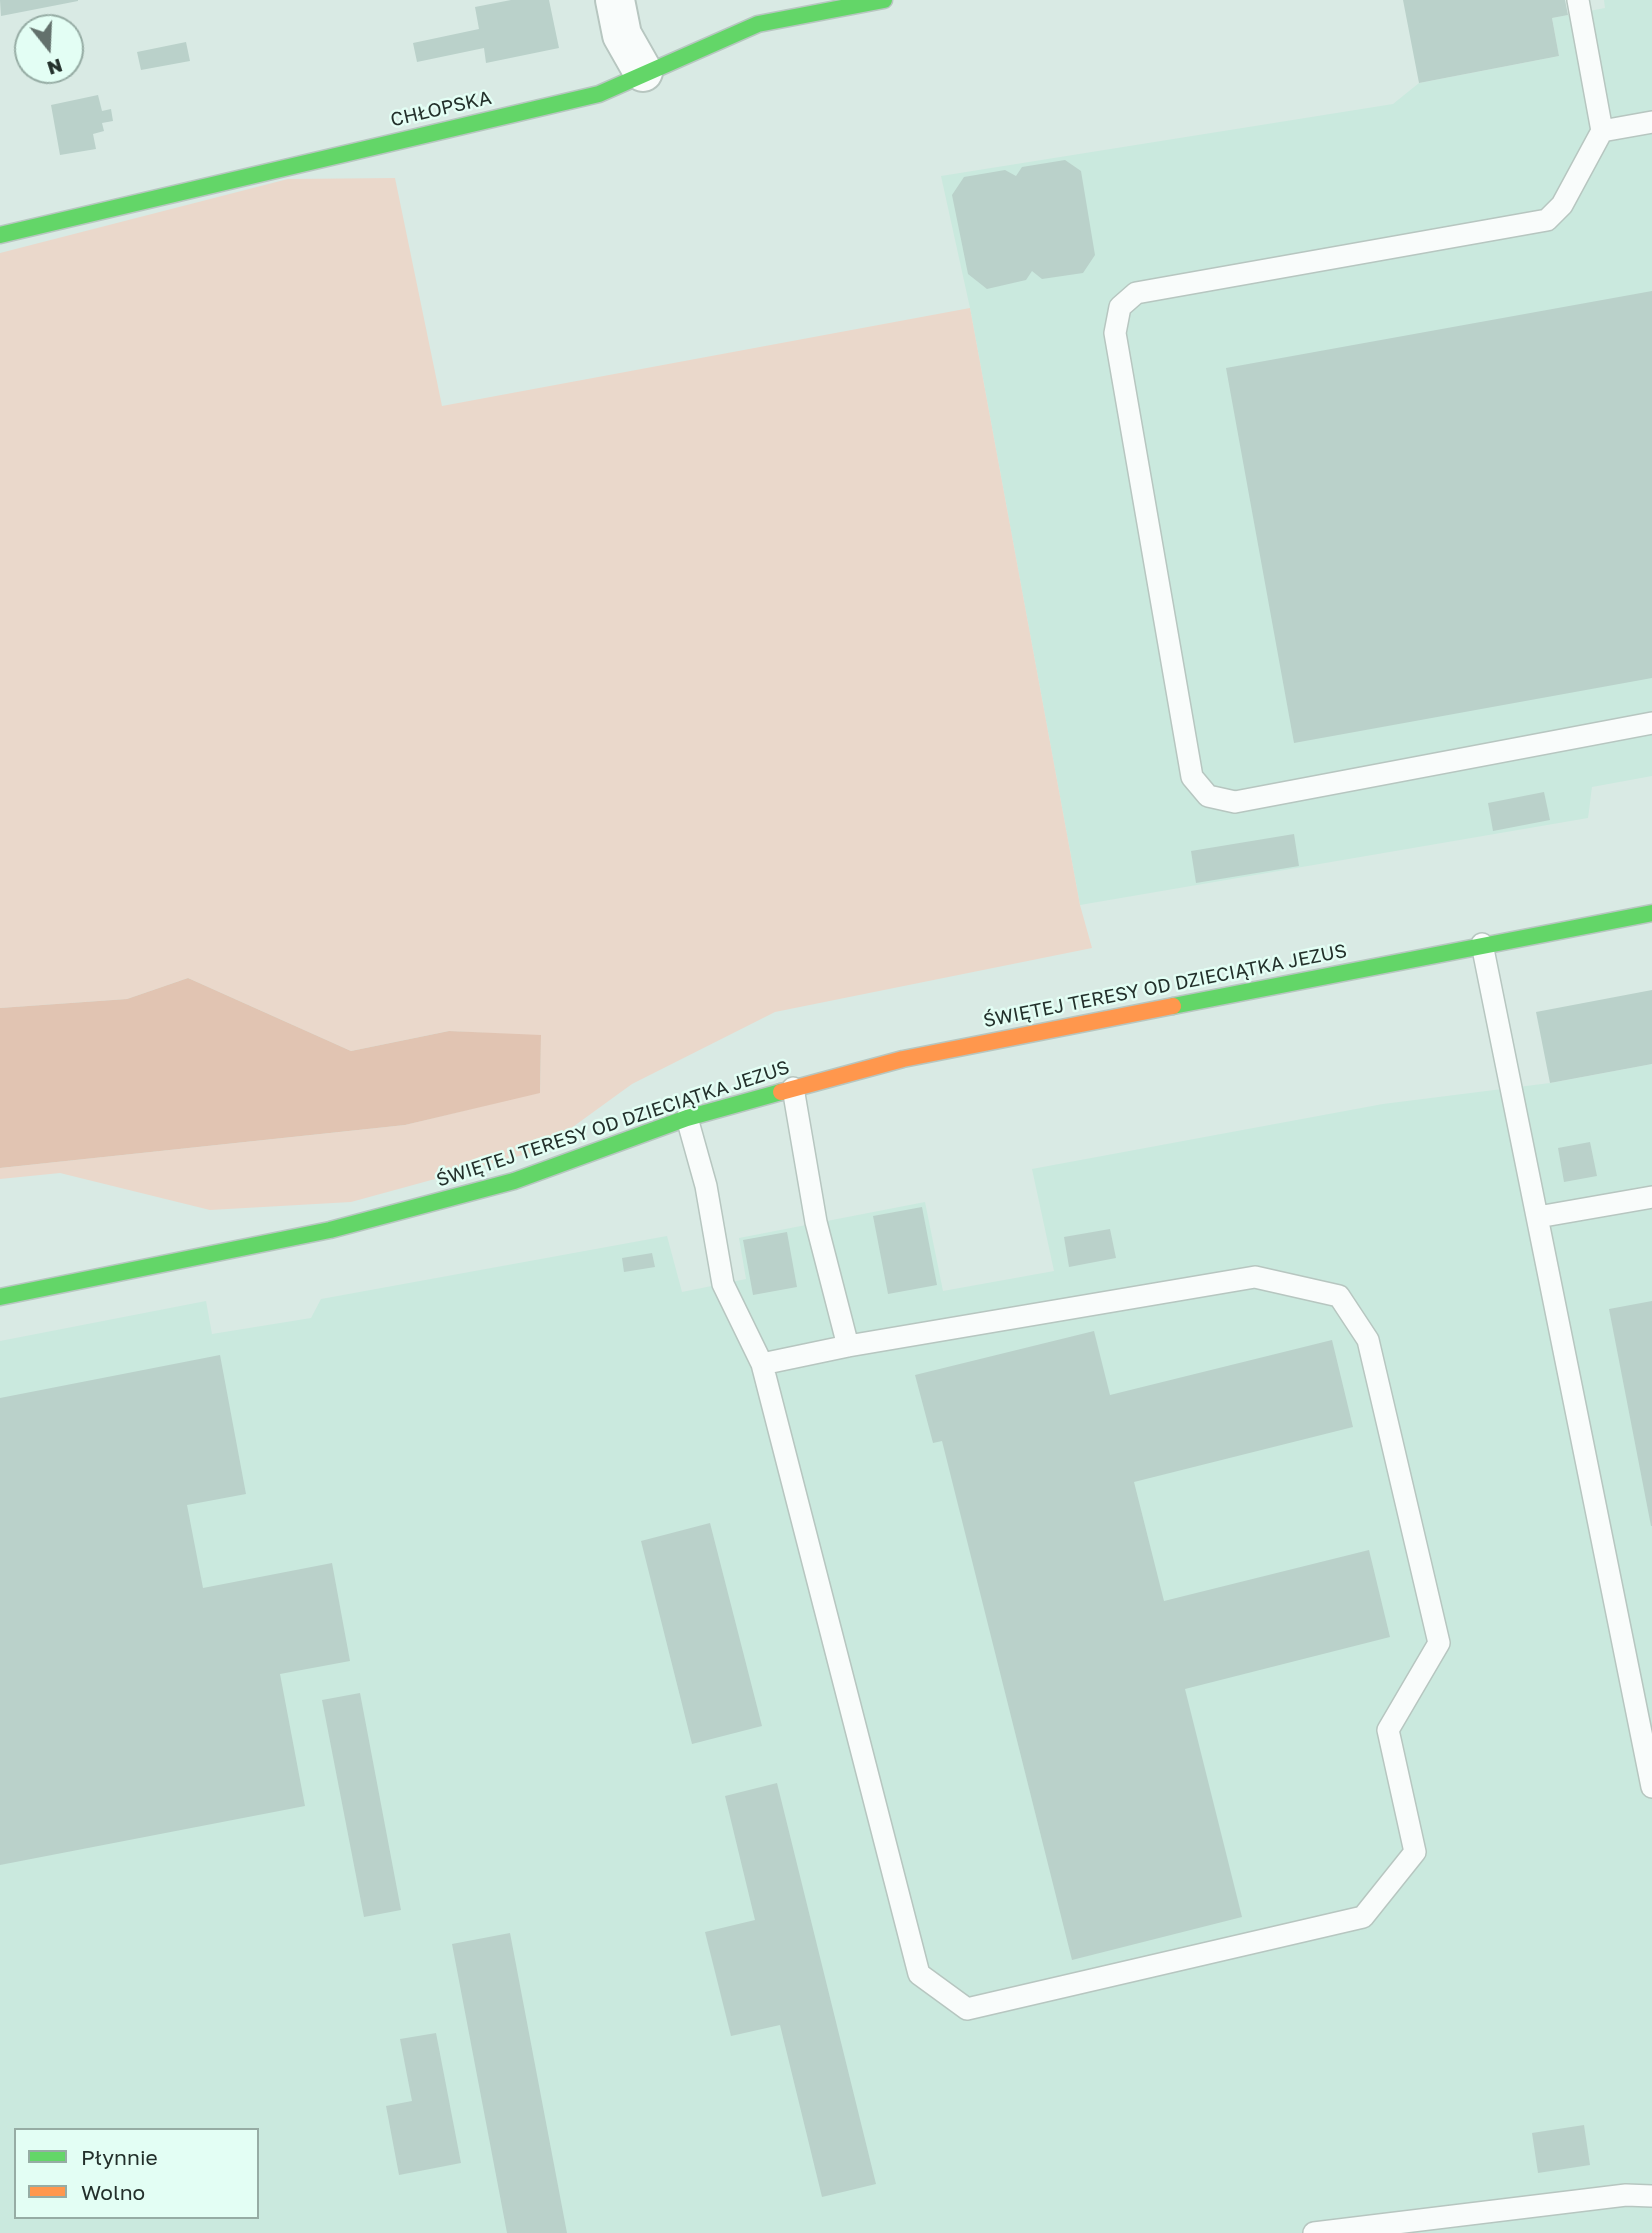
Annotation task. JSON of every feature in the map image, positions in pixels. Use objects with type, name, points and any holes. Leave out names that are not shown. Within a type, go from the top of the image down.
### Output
[{"type":"street","points":[[615,0],[622,35],[643,72]]},
{"type":"street","name":"CHŁOPSKA","points":[[0,235],[599,94],[643,72],[758,24],[884,0]]},
{"type":"street","name":"ŚWIĘTEJ TERESY OD DZIECIĄTKA JEZUS","points":[[0,1297],[330,1230],[514,1181],[687,1118],[903,1059],[1652,912]]},
{"type":"lane","points":[[1578,0],[1602,131],[1562,205],[1547,220],[1136,293],[1120,307],[1115,334],[1192,776],[1208,796],[1235,802],[1652,723]]},
{"type":"lane","points":[[1602,131],[1652,122]]},
{"type":"lane","points":[[1482,944],[1652,1787]]},
{"type":"lane","points":[[793,1088],[816,1222],[848,1346]]},
{"type":"lane","points":[[687,1118],[706,1186],[723,1284],[762,1364],[919,1974],[967,2009],[1363,1917],[1415,1852],[1388,1730],[1438,1643],[1368,1340],[1339,1296],[1255,1277],[848,1346],[762,1364]]},
{"type":"lane","points":[[1538,1217],[1652,1197]]},
{"type":"lane","points":[[1314,2233],[1626,2195],[1652,2196]]},
{"type":"shaded area","points":[[1604,0],[1652,0],[1652,776],[1592,787],[1588,818],[1080,905],[970,308],[941,176],[1393,104],[1419,83],[1559,56],[1552,18],[1605,8]]},
{"type":"shaded area","points":[[395,178],[442,406],[970,308],[1080,905],[1092,948],[775,1012],[632,1084],[541,1150],[351,1202],[210,1210],[60,1173],[0,1179],[0,1168],[405,1125],[540,1092],[541,1036],[449,1031],[351,1051],[188,978],[127,999],[0,1008],[0,253],[288,179]]},
{"type":"shaded area","points":[[188,978],[351,1051],[449,1031],[541,1035],[540,1093],[405,1125],[0,1168],[0,1008],[127,999]]},
{"type":"shaded area","points":[[1652,1064],[1652,2233],[0,2233],[0,1341],[206,1301],[212,1334],[311,1318],[321,1299],[667,1236],[682,1292],[746,1279],[739,1238],[925,1202],[943,1291],[1054,1271],[1032,1169],[1383,1104],[1550,1083]]},
{"type":"building","points":[[0,0],[78,0],[78,1],[1,16]]},
{"type":"building","points":[[511,0],[549,0],[559,48],[486,63],[484,48],[417,62],[413,43],[479,29],[475,7]]},
{"type":"building","points":[[1403,0],[1565,0],[1568,15],[1552,18],[1559,56],[1419,83]]},
{"type":"building","points":[[186,42],[190,61],[141,70],[137,52]]},
{"type":"building","points":[[98,95],[102,111],[111,109],[113,121],[102,123],[104,131],[93,134],[96,149],[60,155],[51,105]]},
{"type":"building","points":[[1065,160],[1081,171],[1095,255],[1083,273],[1042,279],[1032,271],[1026,280],[987,289],[968,274],[952,195],[964,177],[1005,170],[1016,176],[1022,167]]},
{"type":"building","points":[[1652,291],[1652,678],[1294,743],[1226,368]]},
{"type":"building","points":[[1544,792],[1550,820],[1493,831],[1488,803]]},
{"type":"building","points":[[1294,834],[1299,866],[1196,883],[1191,851]]},
{"type":"building","points":[[1652,990],[1652,1064],[1550,1083],[1536,1012]]},
{"type":"building","points":[[1590,1142],[1597,1176],[1564,1182],[1558,1148]]},
{"type":"building","points":[[922,1207],[937,1285],[888,1294],[873,1216]]},
{"type":"building","points":[[1110,1229],[1116,1258],[1069,1267],[1064,1237]]},
{"type":"building","points":[[787,1232],[797,1287],[753,1295],[743,1240]]},
{"type":"building","points":[[652,1253],[655,1267],[624,1272],[622,1258]]},
{"type":"building","points":[[1652,1301],[1652,1526],[1651,1526],[1609,1309]]},
{"type":"building","points":[[1094,1331],[1110,1395],[1332,1340],[1353,1427],[1134,1482],[1164,1601],[1369,1550],[1390,1637],[1185,1689],[1242,1917],[1072,1960],[942,1441],[933,1443],[915,1375]]},
{"type":"building","points":[[220,1355],[246,1494],[187,1505],[203,1588],[332,1563],[350,1661],[280,1674],[305,1806],[0,1865],[0,1398]]},
{"type":"building","points":[[710,1523],[762,1726],[692,1744],[641,1541]]},
{"type":"building","points":[[360,1693],[401,1910],[364,1917],[322,1700]]},
{"type":"building","points":[[777,1783],[876,2184],[822,2197],[780,2025],[731,2036],[705,1932],[755,1920],[725,1796]]},
{"type":"building","points":[[510,1933],[567,2233],[507,2233],[452,1944]]},
{"type":"building","points":[[436,2033],[461,2163],[399,2175],[386,2106],[412,2101],[400,2039]]},
{"type":"building","points":[[1584,2125],[1590,2165],[1538,2173],[1532,2133]]},
{"type":"traffic: fast","points":[[0,235],[599,94],[758,24],[884,0]]},
{"type":"traffic: fast","points":[[1173,1006],[1652,913]]},
{"type":"traffic: fast","points":[[0,1297],[330,1230],[514,1181],[687,1118],[781,1092]]},
{"type":"traffic: slow","points":[[781,1092],[903,1059],[1173,1006]]}]
